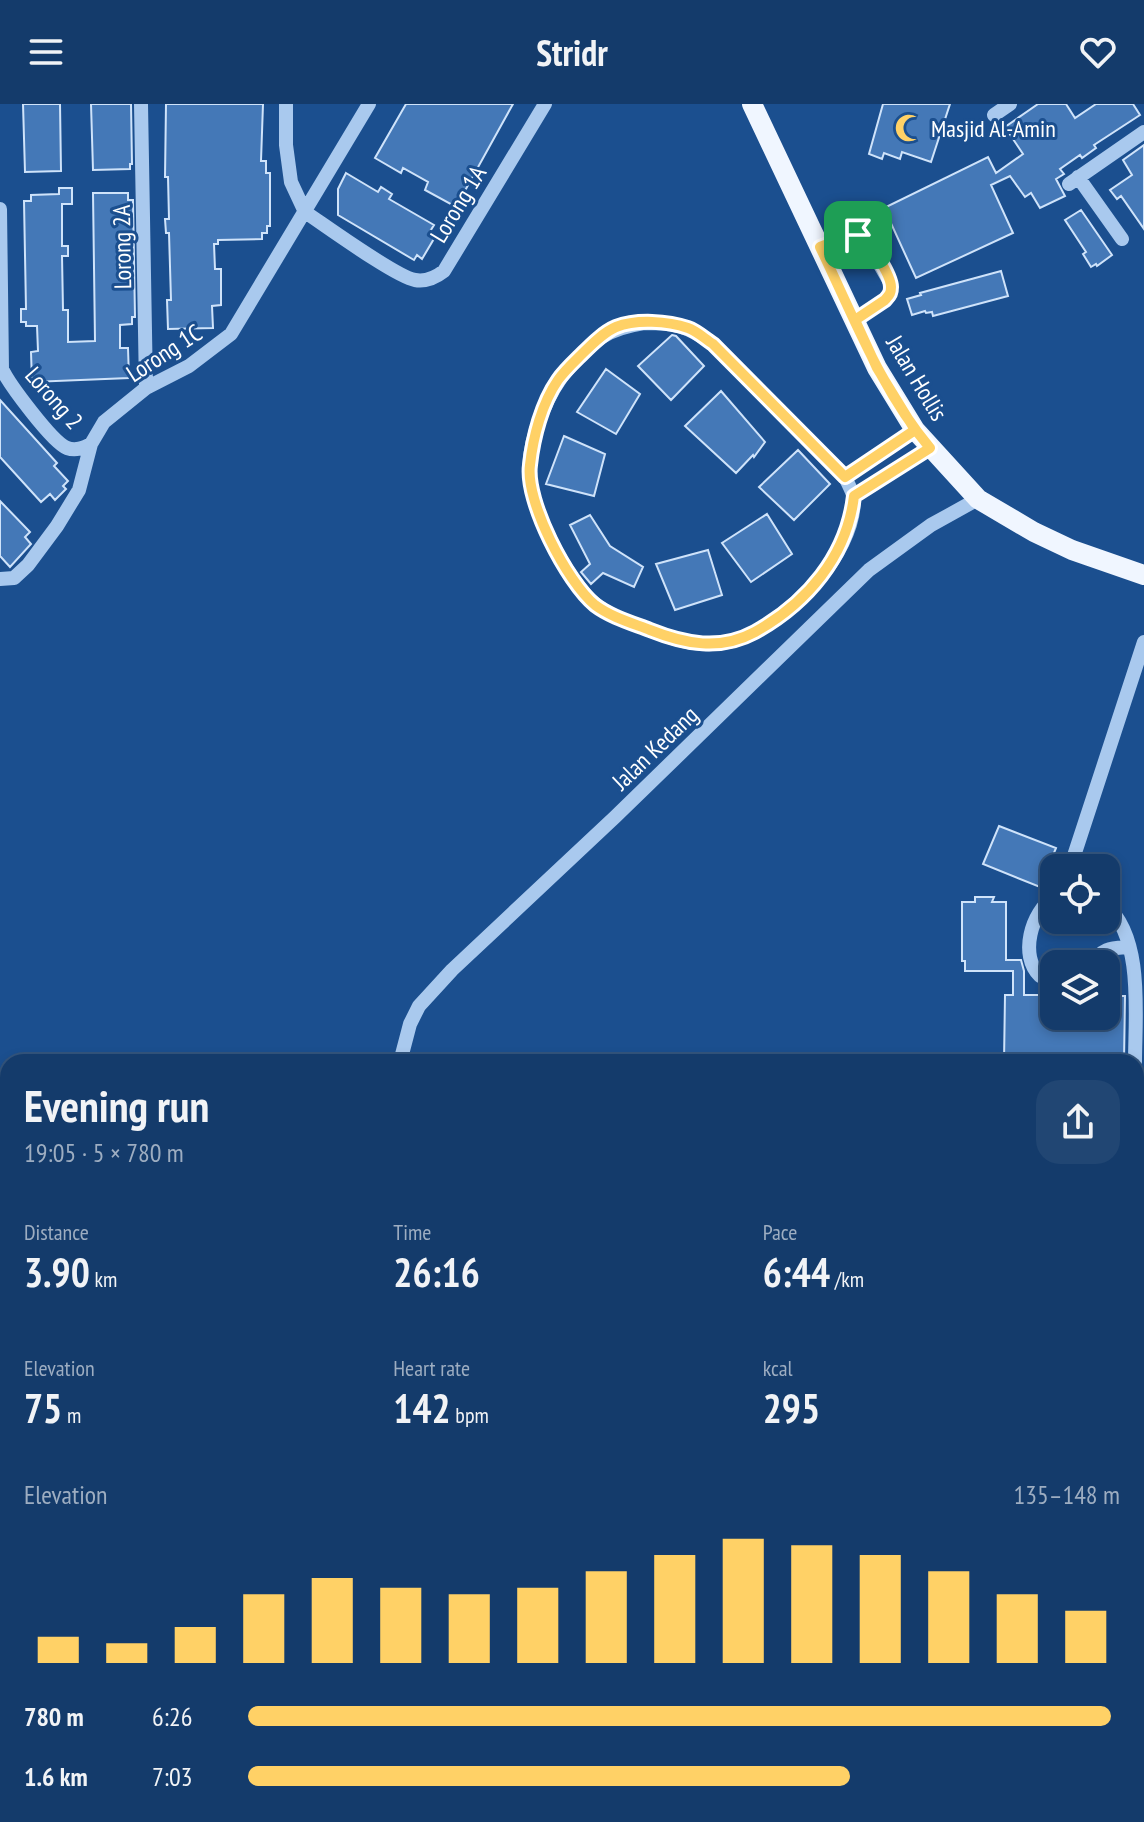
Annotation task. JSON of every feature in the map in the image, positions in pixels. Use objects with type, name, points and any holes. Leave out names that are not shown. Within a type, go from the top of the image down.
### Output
[{"type":"main road","name":"Jalan Hollis","points":[[752,104],[877,368],[915,430],[978,499],[1072,550],[1144,575]]},
{"type":"street","name":"Lorong 2A","points":[[141,104],[146,388]]},
{"type":"street","points":[[286,104],[286,145],[291,182],[305,212]]},
{"type":"street","name":"Lorong 1C","points":[[91,444],[104,422],[146,388],[189,366],[231,334],[369,104]]},
{"type":"street","name":"Lorong 1A","points":[[305,212],[405,278],[426,280],[436,277],[444,271],[545,104]]},
{"type":"street","points":[[994,115],[1010,104]]},
{"type":"street","points":[[1122,239],[1074,180],[1144,132]]},
{"type":"street","name":"Lorong 2","points":[[0,209],[2,369],[9,384],[61,445],[74,449],[91,444]]},
{"type":"street","points":[[820,247],[851,235],[864,237],[891,284],[885,300],[855,320]]},
{"type":"street","points":[[668,323],[691,329],[713,344],[845,477],[854,496],[851,520],[841,546],[825,572],[795,605],[746,637],[726,643],[695,644],[619,618],[596,605],[562,564],[534,497],[529,468],[540,417],[558,380],[591,344],[616,327],[668,323]]},
{"type":"street","points":[[845,477],[915,430]]},
{"type":"street","points":[[0,579],[14,578],[21,572],[57,526],[79,490],[91,444]]},
{"type":"street","points":[[854,496],[930,448]]},
{"type":"street","name":"Jalan Kedang","points":[[402,1054],[410,1024],[419,1006],[452,970],[615,817],[869,570],[931,525],[978,499]]},
{"type":"street","points":[[1075,854],[1144,642]]},
{"type":"street","points":[[1040,909],[1030,933],[1034,970],[1040,976]]},
{"type":"street","points":[[1120,924],[1134,958],[1135,1054]]},
{"type":"street","points":[[1106,950],[1129,947]]},
{"type":"building","points":[[23,104],[60,104],[61,171],[25,172]]},
{"type":"building","points":[[91,104],[131,104],[130,169],[93,170]]},
{"type":"building","points":[[166,104],[263,104],[261,161],[266,161],[266,173],[270,173],[270,226],[267,226],[267,233],[262,233],[262,239],[218,240],[218,244],[214,244],[215,269],[221,269],[221,305],[212,306],[213,328],[168,329],[167,300],[171,300],[169,233],[166,233],[165,219],[169,219],[168,177],[165,177]]},
{"type":"building","points":[[406,104],[513,104],[456,207],[425,190],[428,182],[403,168],[401,173],[375,158]]},
{"type":"building","name":"Masjid Al-Amin","points":[[883,104],[950,104],[931,162],[902,152],[900,159],[884,153],[882,159],[869,154]]},
{"type":"building","points":[[1038,104],[1066,104],[1075,118],[1096,104],[1133,104],[1140,115],[1094,145],[1096,148],[1082,158],[1080,155],[1060,169],[1064,174],[1056,179],[1065,196],[1040,208],[1031,193],[1025,197],[1010,176],[991,185],[1013,233],[916,278],[884,208],[988,157],[996,173],[1023,154],[1005,127]]},
{"type":"building","points":[[1144,145],[1144,229],[1121,196],[1117,199],[1110,190],[1132,175],[1123,160]]},
{"type":"building","points":[[346,173],[378,192],[381,187],[392,194],[389,199],[434,225],[429,233],[435,237],[422,259],[417,255],[414,260],[338,215],[338,189]]},
{"type":"building","points":[[59,188],[72,188],[72,204],[62,204],[62,246],[68,246],[68,256],[62,256],[63,310],[68,310],[68,342],[95,341],[93,193],[128,193],[128,200],[133,200],[135,317],[132,317],[132,324],[120,325],[120,348],[128,348],[129,378],[32,382],[31,352],[38,351],[37,326],[26,326],[26,322],[21,322],[21,309],[26,309],[24,201],[31,201],[31,195],[59,194]]},
{"type":"building","points":[[1081,210],[1112,255],[1097,266],[1091,267],[1083,254],[1086,252],[1065,220]]},
{"type":"building","points":[[1001,271],[1008,296],[933,316],[932,312],[925,311],[912,315],[907,299]]},
{"type":"building","points":[[672,335],[704,366],[671,400],[638,366]]},
{"type":"building","points":[[606,369],[640,394],[616,434],[577,412]]},
{"type":"building","points":[[721,391],[765,442],[736,473],[685,426]]},
{"type":"building","points":[[0,400],[57,463],[54,466],[68,481],[63,486],[66,489],[55,500],[50,494],[41,502],[0,457]]},
{"type":"building","points":[[564,436],[605,454],[594,496],[546,484]]},
{"type":"building","points":[[798,450],[830,484],[794,520],[759,487]]},
{"type":"building","points":[[0,501],[30,532],[25,537],[31,544],[10,567],[0,556]]},
{"type":"building","points":[[767,514],[792,554],[751,582],[722,543]]},
{"type":"building","points":[[590,515],[610,546],[643,567],[634,587],[603,573],[591,584],[581,572],[590,564],[570,525]]},
{"type":"building","points":[[708,550],[722,595],[675,610],[656,564]]},
{"type":"building","points":[[999,826],[1056,848],[1054,854],[1040,854],[1040,887],[983,864]]},
{"type":"building","points":[[975,897],[994,897],[992,902],[1006,902],[1006,960],[1021,960],[1024,995],[1040,995],[1040,1030],[1120,1030],[1120,996],[1125,996],[1124,1054],[1004,1054],[1005,995],[1013,995],[1013,971],[965,971],[965,961],[962,961],[962,902],[975,902]]},
{"type":"place","name":"Masjid Al-Amin","points":[[909,128]]},
{"type":"route","points":[[858,235],[820,247],[877,368],[915,430],[930,448],[854,496],[851,520],[841,546],[825,572],[795,605],[746,637],[726,643],[695,644],[619,618],[596,605],[562,564],[534,497],[529,468],[540,417],[558,380],[591,344],[616,327],[668,323],[691,329],[713,344],[845,477],[915,430],[877,368],[855,320],[889,296],[891,284],[869,242],[858,235]]}]
